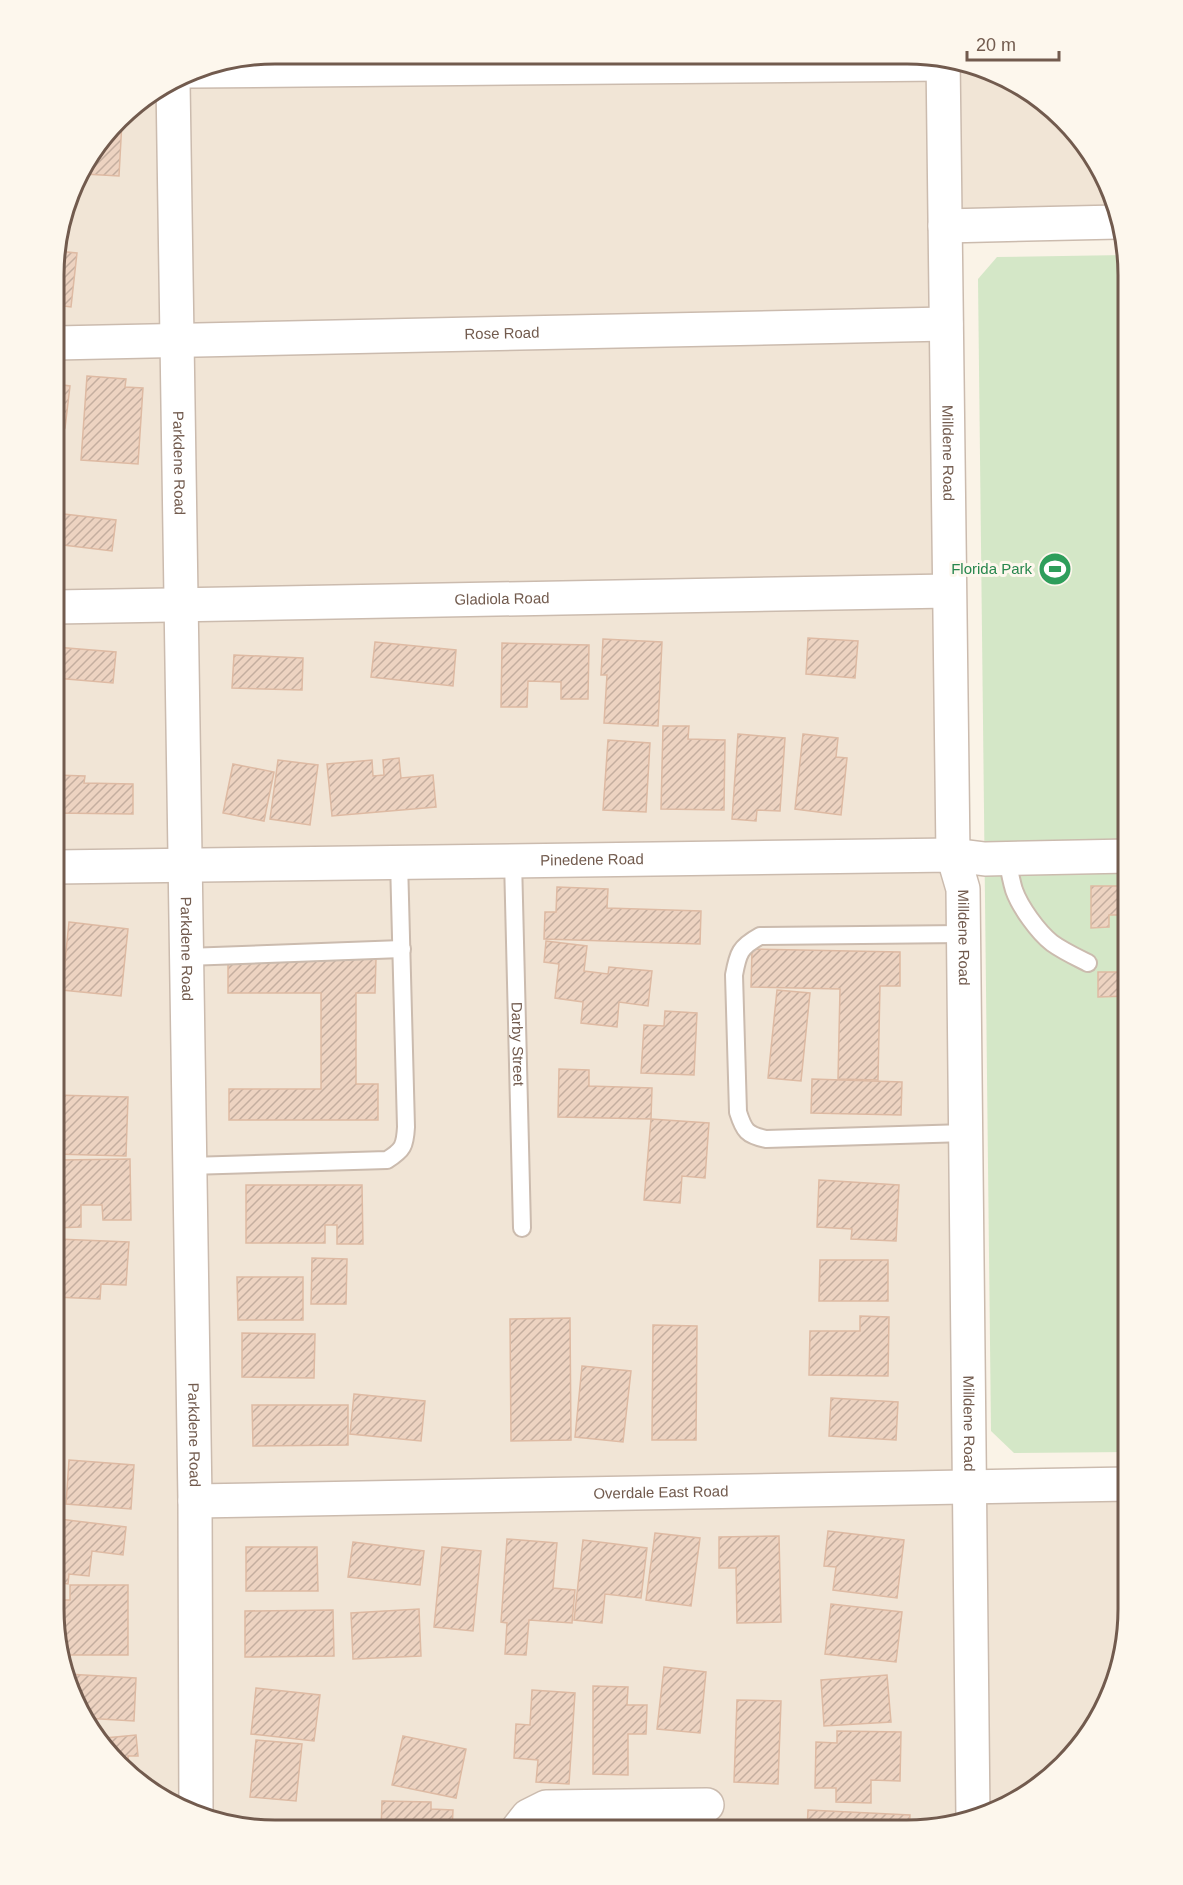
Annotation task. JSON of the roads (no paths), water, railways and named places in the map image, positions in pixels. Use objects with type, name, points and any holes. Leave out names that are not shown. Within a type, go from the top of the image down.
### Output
[{"type":"street","points":[[223,72],[717,64]]},
{"type":"street","name":"Milldene Road","points":[[943,68],[952,855],[963,890],[973,1810]]},
{"type":"street","name":"Parkdene Road","points":[[173,91],[195,1501],[196,1804]]},
{"type":"street","points":[[945,226],[1111,222]]},
{"type":"street","name":"Rose Road","points":[[64,343],[946,324]]},
{"type":"street","name":"Gladiola Road","points":[[64,607],[949,591]]},
{"type":"street","name":"Pinedene Road","points":[[64,867],[952,855],[985,859],[1118,856]]},
{"type":"street","name":"Overdale East Road","points":[[195,1501],[1118,1484]]},
{"type":"street","points":[[525,1820],[546,1807],[707,1805]]},
{"type":"lane","points":[[1007,858],[1014,891],[1034,923],[1050,941],[1065,952],[1088,963]]},
{"type":"lane","name":"Darby Street","points":[[513,860],[522,1228]]},
{"type":"lane","points":[[189,1166],[387,1160],[400,1152],[405,1141],[406,1127],[399,861]]},
{"type":"lane","points":[[963,934],[760,936],[745,944],[736,960],[734,975],[738,1112],[744,1130],[754,1137],[766,1139],[966,1133]]},
{"type":"lane","points":[[186,957],[402,948]]},
{"type":"place","name":"Florida Park","points":[[1055,569]]}]
